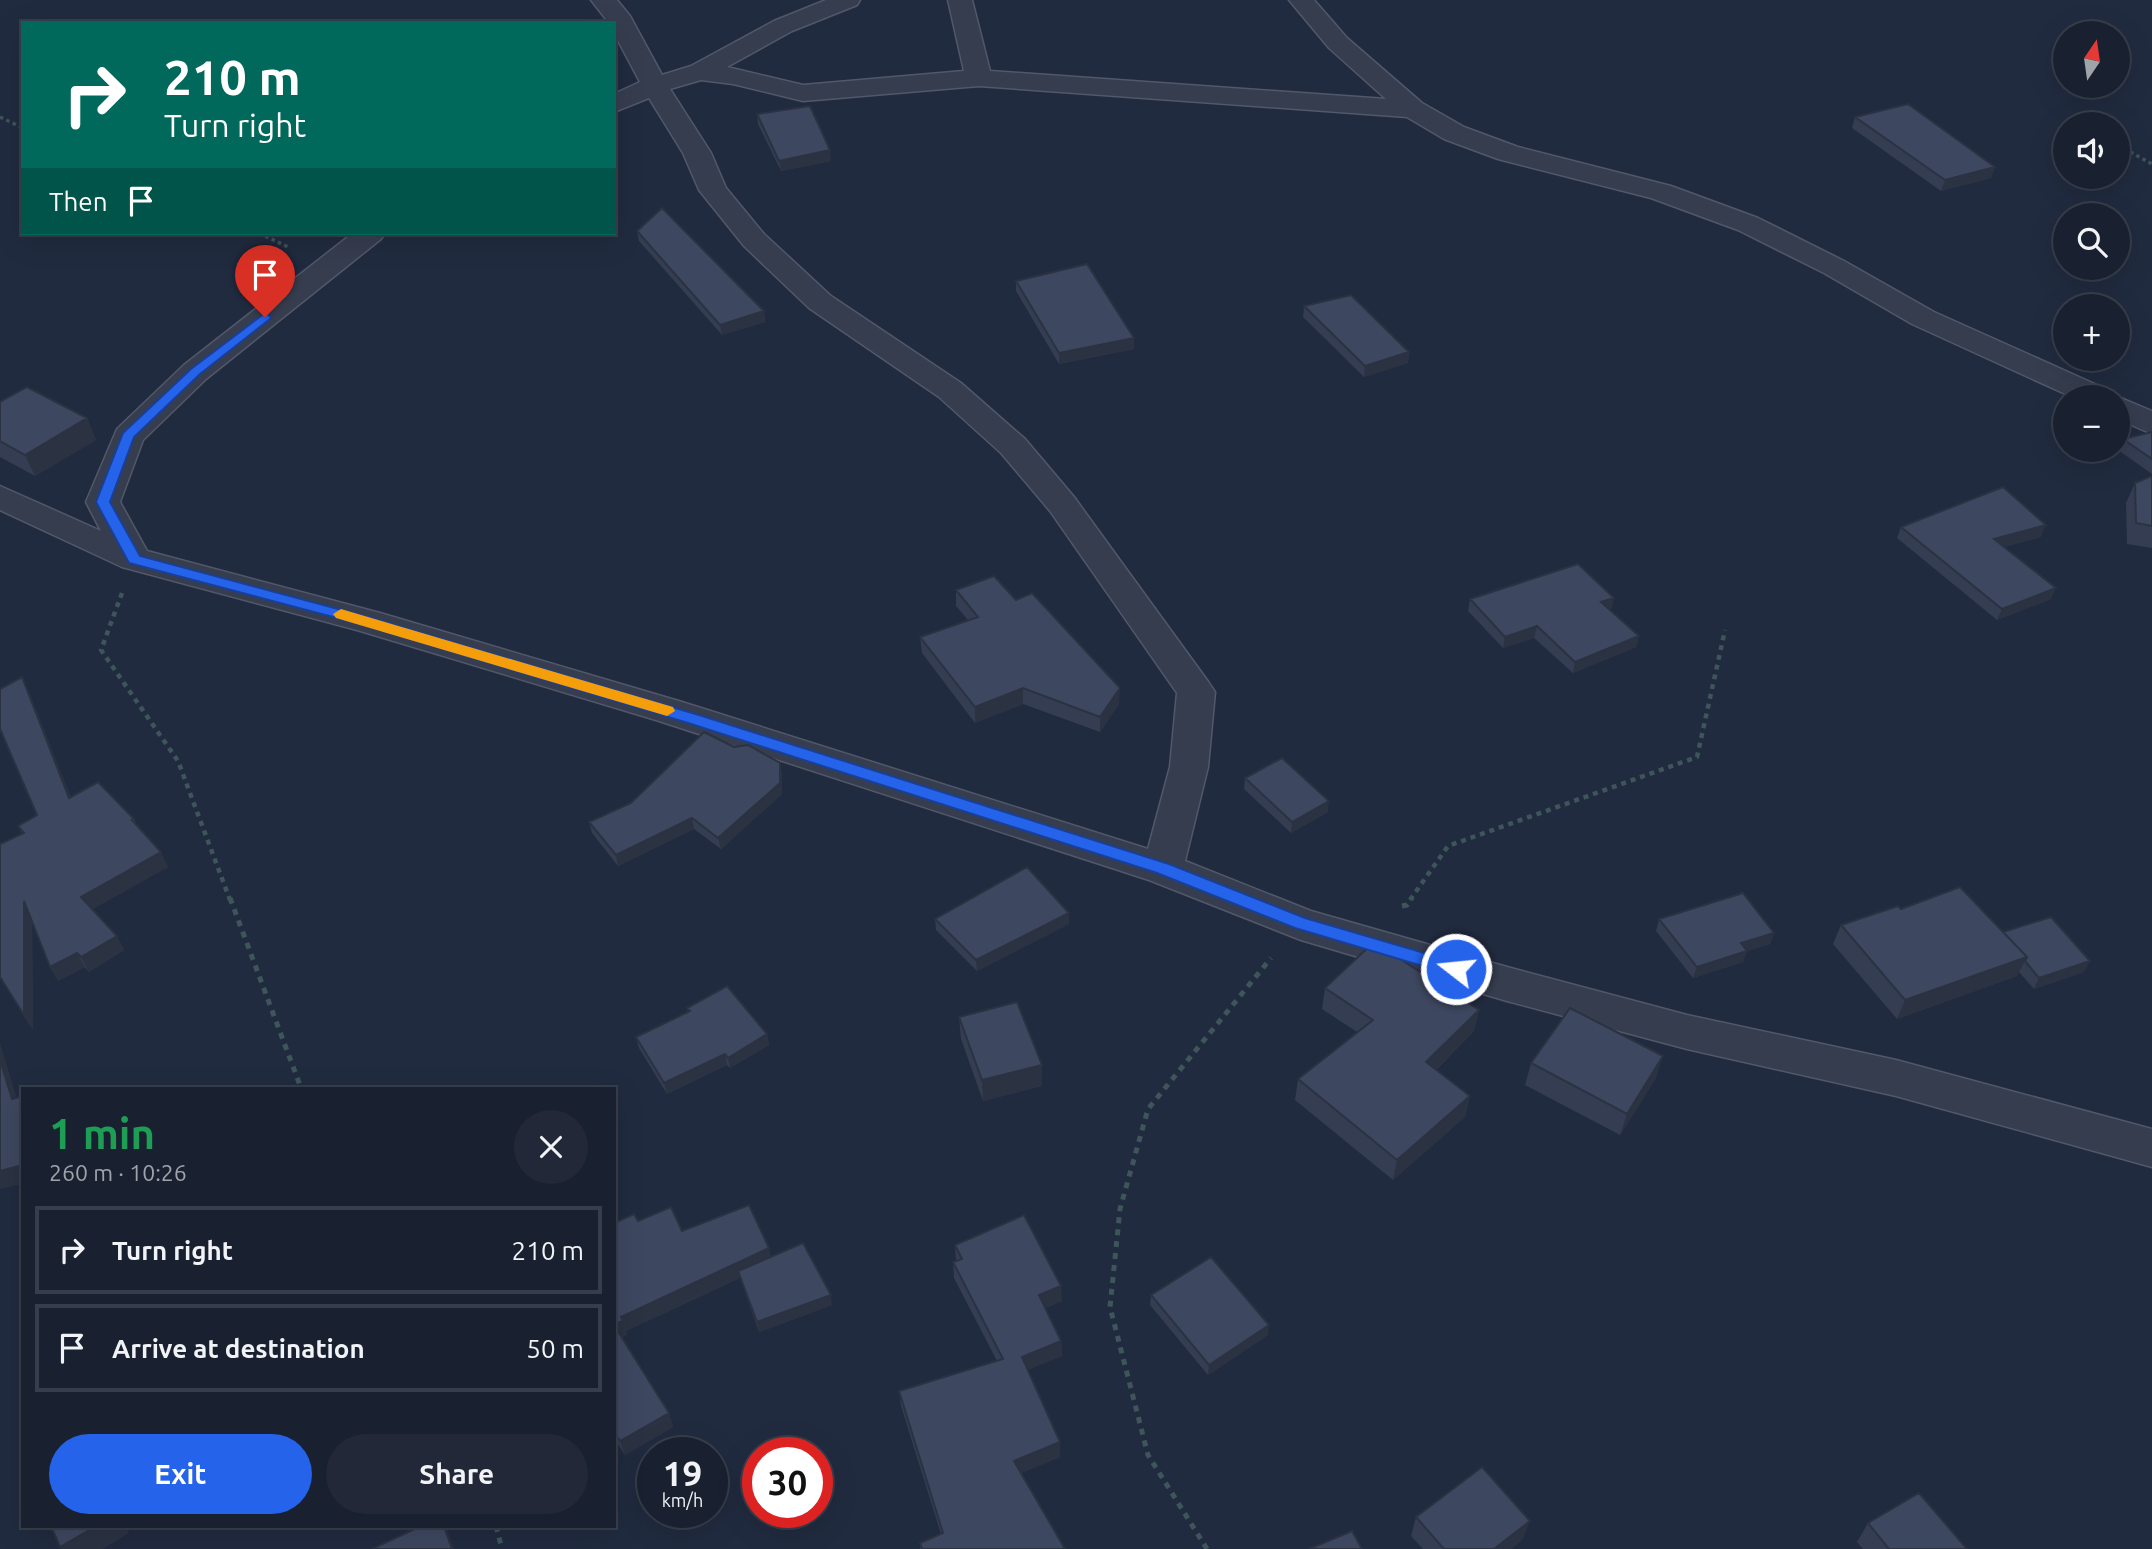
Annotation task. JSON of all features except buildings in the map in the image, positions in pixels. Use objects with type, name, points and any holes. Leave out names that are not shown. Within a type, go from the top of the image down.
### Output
[{"type":"street","points":[[603,0],[618,16],[698,153],[713,190],[754,240],[820,302],[950,390],[1013,446],[1062,504],[1196,692],[1189,767],[1163,869]]},
{"type":"street","points":[[616,103],[656,85],[700,72],[783,26],[848,0]]},
{"type":"street","points":[[960,0],[979,78]]},
{"type":"street","points":[[1301,0],[1338,43],[1413,108],[1454,133],[1508,153],[1661,192],[1748,224],[1834,267],[1923,318],[2071,385]]},
{"type":"street","points":[[700,72],[733,76],[803,93],[979,78],[1413,108]]},
{"type":"street","points":[[134,559],[103,502],[128,436],[195,372],[368,235]]},
{"type":"street","points":[[2130,413],[2152,424]]},
{"type":"street","points":[[0,496],[134,559],[367,621],[656,707],[1163,869],[1301,924],[1687,1032],[1896,1078],[2152,1148]]},
{"type":"path","points":[[0,117],[21,127]]},
{"type":"path","points":[[2130,152],[2152,164]]},
{"type":"path","points":[[134,559],[102,650],[178,761],[301,1087]]},
{"type":"path","points":[[1394,908],[1407,905],[1448,846],[1697,757],[1725,630]]},
{"type":"path","points":[[1207,1549],[1148,1455],[1110,1307],[1120,1209],[1148,1109],[1301,924]]},
{"type":"path","points":[[497,1528],[502,1549]]},
{"type":"slow traffic","points":[[341,614],[667,711]]},
{"type":"route","points":[[265,317],[195,372],[128,436],[103,502],[134,559],[367,621],[693,719],[1163,869],[1301,924],[1456,969]]}]
